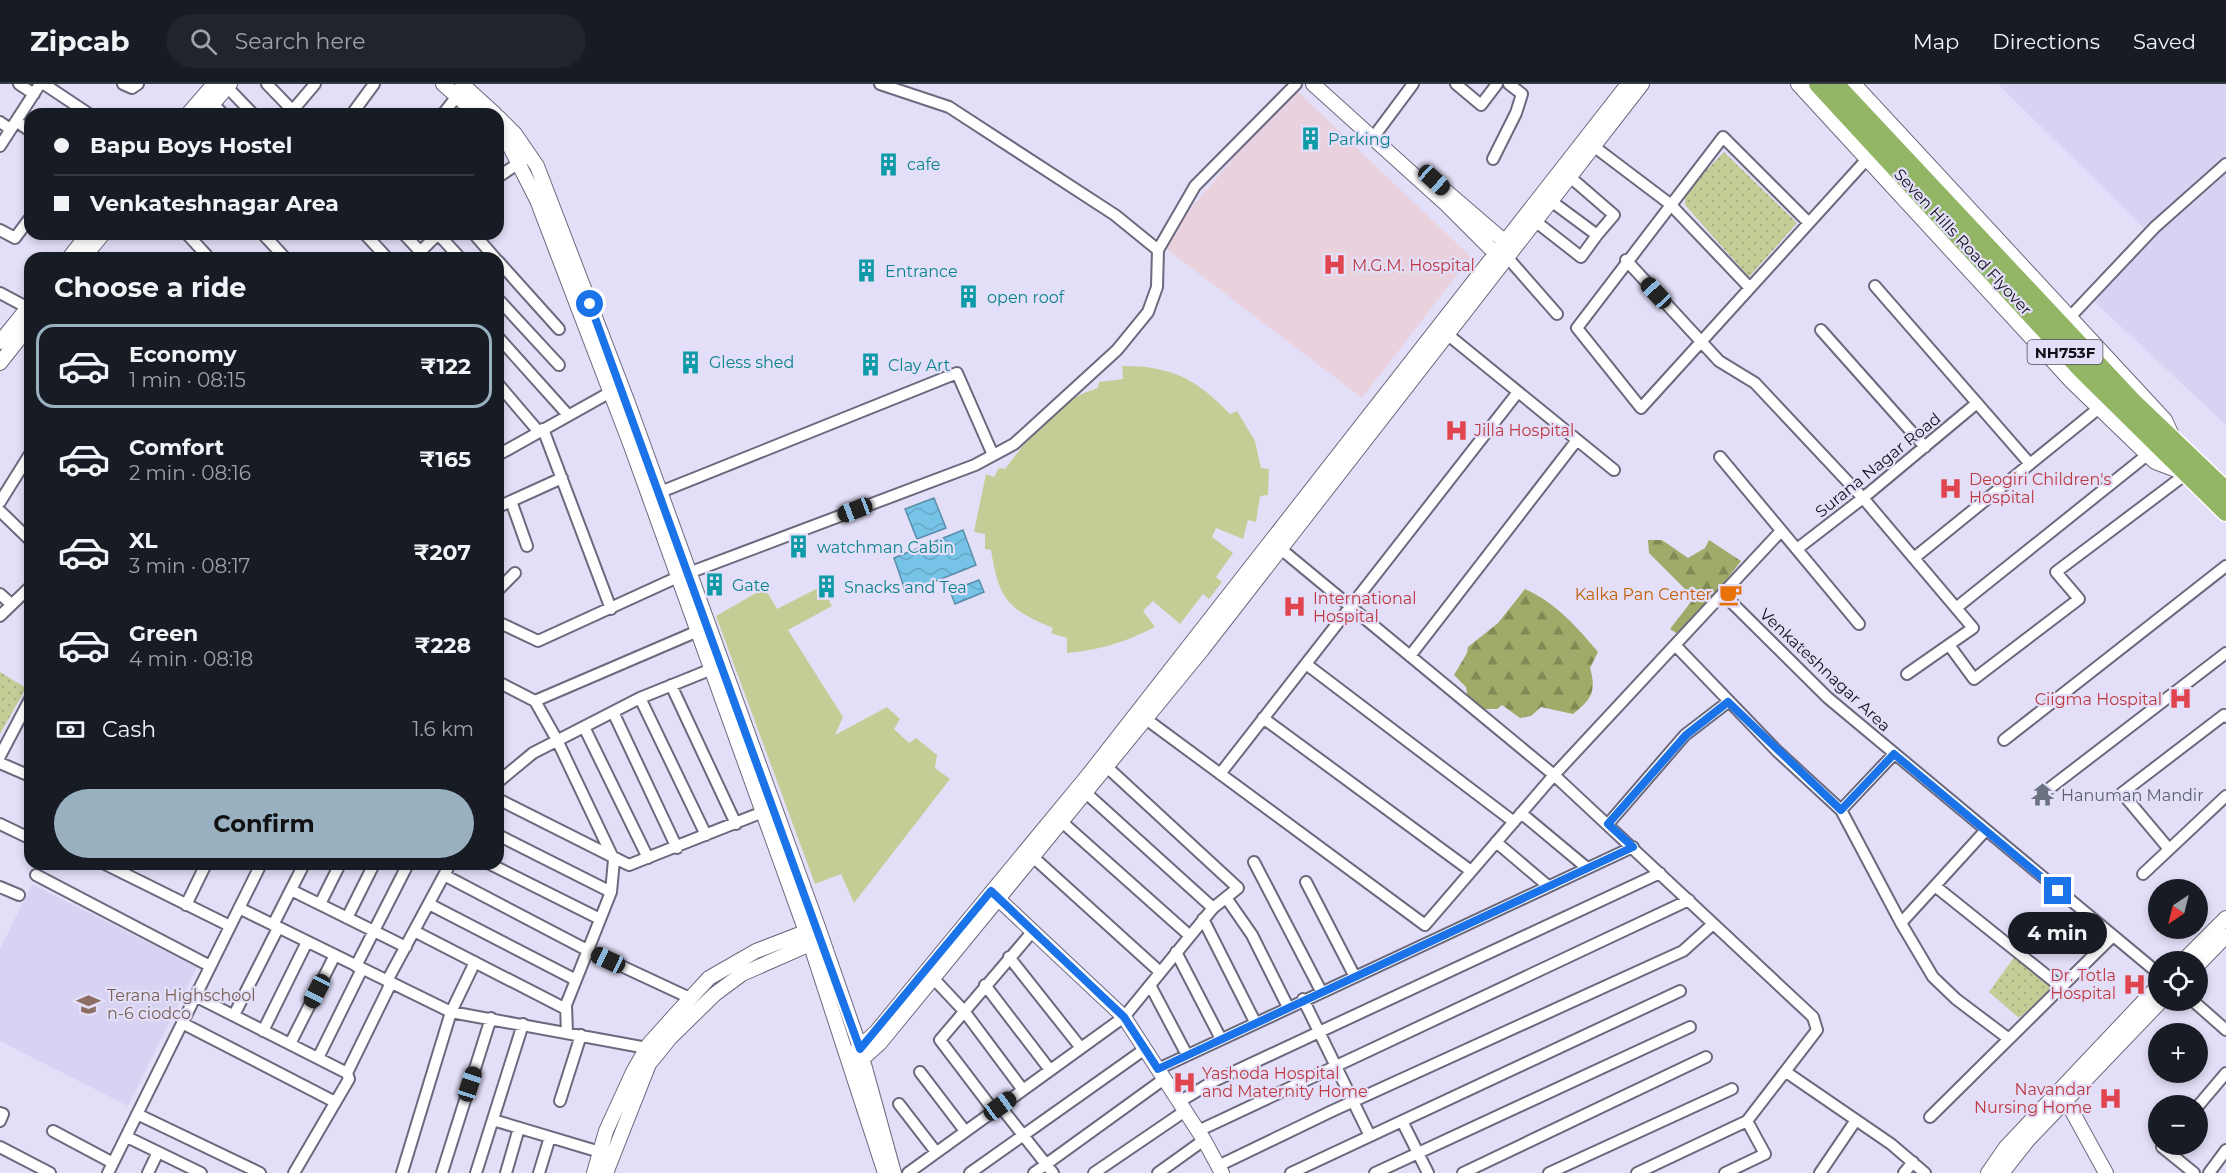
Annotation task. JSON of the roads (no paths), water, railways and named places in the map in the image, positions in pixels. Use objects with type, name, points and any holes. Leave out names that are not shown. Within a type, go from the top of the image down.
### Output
[{"type":"highway","name":"Seven Hills Road Flyover","points":[[1818,84],[1969,251],[2186,474]]},
{"type":"highway","name":"Seven Hills Road Flyover","points":[[1835,84],[2156,425],[2163,451]]},
{"type":"highway","name":"NH753F","points":[[2163,451],[2226,491]]},
{"type":"highway","name":"NH753F","points":[[2186,474],[2226,512]]},
{"type":"street","points":[[19,84],[34,94]]},
{"type":"street","points":[[25,108],[42,84],[80,108]]},
{"type":"street","points":[[123,84],[132,88],[138,84]]},
{"type":"street","points":[[267,84],[291,108]]},
{"type":"street","points":[[298,108],[315,84]]},
{"type":"street","points":[[357,108],[374,84]]},
{"type":"street","points":[[443,84],[460,90],[486,108]]},
{"type":"street","points":[[880,84],[949,107],[1115,215],[1158,250]]},
{"type":"street","points":[[504,625],[538,641],[683,575],[964,469],[1014,444],[1109,357],[1148,312],[1157,287],[1158,250],[1195,186],[1296,84]]},
{"type":"street","points":[[1313,84],[1446,204],[1505,253]]},
{"type":"street","points":[[1326,84],[1505,253],[1557,314]]},
{"type":"street","points":[[1378,131],[1413,84]]},
{"type":"street","points":[[1456,84],[1481,105],[1497,84]]},
{"type":"street","points":[[1494,159],[1522,94],[1509,84]]},
{"type":"street","points":[[861,1054],[995,895],[1034,857],[1108,768],[1276,544],[1589,143],[1628,84]]},
{"type":"street","points":[[849,1063],[861,1054],[933,978],[1089,774],[1447,334],[1505,253],[1536,221],[1570,177],[1589,143],[1642,84]]},
{"type":"street","points":[[1798,84],[2099,408],[2163,451]]},
{"type":"street","points":[[1854,84],[2165,420],[2163,451],[1956,608]]},
{"type":"street","points":[[214,108],[224,85]]},
{"type":"street","points":[[195,108],[224,85]]},
{"type":"street","points":[[224,85],[247,108]]},
{"type":"street","points":[[447,108],[460,90]]},
{"type":"street","points":[[460,90],[473,108]]},
{"type":"street","points":[[0,146],[24,109]]},
{"type":"street","points":[[0,122],[24,128]]},
{"type":"street","points":[[504,123],[515,134],[524,160]]},
{"type":"street","points":[[1809,223],[1723,137],[1626,260],[1577,328],[1641,408],[1702,342],[1867,159]]},
{"type":"street","points":[[504,140],[540,174],[716,667],[814,935],[861,1054],[894,1173]]},
{"type":"street","points":[[1589,143],[1670,204],[1750,288]]},
{"type":"street","points":[[504,173],[524,160]]},
{"type":"street","points":[[2070,317],[2155,227],[2226,164]]},
{"type":"street","points":[[1536,221],[1581,256],[1614,215],[1570,177]]},
{"type":"street","points":[[1551,201],[1597,235]]},
{"type":"street","points":[[0,230],[15,238],[24,226]]},
{"type":"street","points":[[74,252],[83,240]]},
{"type":"street","points":[[88,252],[98,240]]},
{"type":"street","points":[[195,240],[205,252]]},
{"type":"street","points":[[268,240],[280,252]]},
{"type":"street","points":[[370,240],[382,252]]},
{"type":"street","points":[[423,252],[433,240]]},
{"type":"street","points":[[444,240],[454,252]]},
{"type":"street","points":[[480,240],[491,252]]},
{"type":"street","points":[[1626,260],[1719,361],[1755,383],[1863,498],[1973,628],[1907,674]]},
{"type":"street","points":[[504,267],[559,328]]},
{"type":"street","points":[[1875,286],[2030,464]]},
{"type":"street","points":[[0,293],[24,305]]},
{"type":"street","points":[[504,305],[559,365]]},
{"type":"street","points":[[0,342],[24,313]]},
{"type":"street","points":[[1821,330],[1925,447]]},
{"type":"street","points":[[0,363],[24,333]]},
{"type":"street","points":[[1447,334],[1614,470]]},
{"type":"street","points":[[504,345],[568,415]]},
{"type":"street","points":[[654,495],[957,374],[993,455]]},
{"type":"street","points":[[504,452],[616,389]]},
{"type":"street","points":[[504,390],[541,430],[562,478],[611,609]]},
{"type":"street","points":[[1220,774],[1518,393]]},
{"type":"street","name":"Surana Nagar Road","points":[[1797,549],[1977,404]]},
{"type":"street","points":[[1914,558],[2099,408]]},
{"type":"street","points":[[1410,656],[1577,440]]},
{"type":"street","points":[[1720,457],[1859,624]]},
{"type":"street","points":[[0,502],[24,464]]},
{"type":"street","points":[[1949,645],[1974,679],[2079,599],[2056,572],[2186,474]]},
{"type":"street","points":[[504,504],[562,478]]},
{"type":"street","points":[[511,501],[527,546]]},
{"type":"street","points":[[0,511],[24,534]]},
{"type":"street","points":[[1146,719],[1425,925],[1554,775],[1781,531]]},
{"type":"street","points":[[1276,544],[1554,775],[1813,1017],[1817,1030],[1747,1121],[1637,1173]]},
{"type":"street","points":[[2004,740],[2226,566]]},
{"type":"street","points":[[504,584],[514,573]]},
{"type":"street","points":[[683,575],[698,631],[716,667]]},
{"type":"street","points":[[0,616],[24,592]]},
{"type":"street","points":[[0,594],[10,604]]},
{"type":"street","name":"Venkateshnagar Area","points":[[1722,594],[1828,698],[2148,965]]},
{"type":"street","points":[[535,700],[698,631]]},
{"type":"street","points":[[1675,645],[1728,702],[1841,810],[1901,923],[1933,977],[1956,999],[2008,1039]]},
{"type":"street","points":[[2046,791],[2226,654]]},
{"type":"street","points":[[1306,664],[1587,868]]},
{"type":"street","points":[[504,777],[533,753],[557,740],[640,698],[716,667]]},
{"type":"street","points":[[504,685],[535,700],[557,740],[614,860],[611,892],[566,1009],[567,1033]]},
{"type":"street","points":[[671,685],[736,824]]},
{"type":"street","points":[[640,698],[706,835]]},
{"type":"street","points":[[1608,824],[1686,735],[1728,702]]},
{"type":"street","points":[[613,712],[677,848]]},
{"type":"street","points":[[2169,849],[2122,793],[2225,715]]},
{"type":"street","points":[[0,756],[24,717]]},
{"type":"street","points":[[1263,718],[1471,871]]},
{"type":"street","points":[[584,727],[648,858]]},
{"type":"street","points":[[1841,810],[1894,754]]},
{"type":"street","points":[[0,763],[24,773]]},
{"type":"street","points":[[908,1173],[1124,1017],[1203,919],[1238,888],[1108,768]]},
{"type":"street","points":[[1086,793],[1213,908]]},
{"type":"street","points":[[2143,874],[2226,796]]},
{"type":"street","points":[[504,803],[629,866],[769,810]]},
{"type":"street","points":[[1062,822],[1190,936]]},
{"type":"street","points":[[0,824],[24,836]]},
{"type":"street","points":[[1901,923],[1985,831]]},
{"type":"street","points":[[504,838],[611,892]]},
{"type":"street","points":[[1496,842],[1548,886]]},
{"type":"street","points":[[1034,1173],[1049,1169],[1161,1074],[1187,1055],[1354,975],[1633,847]]},
{"type":"street","points":[[1034,857],[1160,972]]},
{"type":"street","points":[[1254,862],[1321,991]]},
{"type":"street","points":[[119,870],[230,926]]},
{"type":"street","points":[[186,905],[202,870]]},
{"type":"street","points":[[53,1131],[111,1168],[258,870]]},
{"type":"street","points":[[234,1016],[301,870]]},
{"type":"street","points":[[320,904],[337,870]]},
{"type":"street","points":[[347,918],[371,870]]},
{"type":"street","points":[[318,1058],[374,931],[405,870]]},
{"type":"street","points":[[294,1173],[349,1079],[347,1073],[389,982],[447,870]]},
{"type":"street","points":[[502,870],[600,919]]},
{"type":"street","points":[[1094,1173],[1212,1082],[1660,873]]},
{"type":"street","points":[[444,875],[587,950],[690,998]]},
{"type":"street","points":[[36,876],[210,966]]},
{"type":"street","points":[[1306,882],[1354,975]]},
{"type":"street","points":[[0,886],[19,895]]},
{"type":"street","points":[[1935,886],[2061,987]]},
{"type":"street","points":[[291,890],[406,947]]},
{"type":"street","points":[[995,895],[1124,1017],[1201,1136],[1220,1170],[1354,1101],[1683,951],[1713,924]]},
{"type":"street","points":[[1227,899],[1252,935],[1288,1006]]},
{"type":"street","points":[[1158,1173],[1201,1136],[1336,1066],[1689,900]]},
{"type":"street","points":[[429,904],[576,980]]},
{"type":"street","points":[[239,908],[452,1012],[647,1048]]},
{"type":"street","points":[[2193,951],[2226,918]]},
{"type":"street","points":[[1203,919],[1255,1022]]},
{"type":"street","points":[[414,931],[566,1009]]},
{"type":"street","points":[[1033,931],[940,1040],[997,1108],[1023,1135],[1049,1169]]},
{"type":"street","points":[[594,1173],[606,1131],[647,1048],[690,998],[709,978],[756,951],[814,935]]},
{"type":"street","points":[[814,935],[849,1063],[885,1173]]},
{"type":"street","points":[[606,1173],[650,1064],[670,1038],[715,994],[742,974],[814,935]]},
{"type":"street","points":[[1930,1117],[2113,936]]},
{"type":"street","points":[[2208,955],[2226,936]]},
{"type":"street","points":[[263,1030],[307,942]]},
{"type":"street","points":[[1176,952],[1221,1039]]},
{"type":"street","points":[[290,1044],[335,955]]},
{"type":"street","points":[[1009,957],[1081,1048]]},
{"type":"street","points":[[402,1173],[452,1012],[475,962]]},
{"type":"street","points":[[933,978],[964,1011],[1023,1090]]},
{"type":"street","points":[[985,985],[1050,1070]]},
{"type":"street","points":[[1150,985],[1187,1055]]},
{"type":"street","points":[[1291,1173],[1680,992]]},
{"type":"street","points":[[195,996],[347,1073]]},
{"type":"street","points":[[2002,1173],[2063,1094],[2148,997]]},
{"type":"street","points":[[1304,999],[1370,1136]]},
{"type":"street","points":[[1988,1173],[2006,1147],[2150,1011]]},
{"type":"street","points":[[2204,1011],[2226,1030]]},
{"type":"street","points":[[442,1173],[491,1018]]},
{"type":"street","points":[[182,1023],[335,1102]]},
{"type":"street","points":[[476,1173],[523,1024]]},
{"type":"street","points":[[1375,1173],[1690,1028]]},
{"type":"street","points":[[560,1101],[581,1035]]},
{"type":"street","points":[[970,1173],[1145,1049]]},
{"type":"street","points":[[1463,1173],[1706,1057]]},
{"type":"street","points":[[920,1072],[965,1131]]},
{"type":"street","points":[[1786,1072],[1856,1120],[1925,1173]]},
{"type":"street","points":[[2207,1095],[2226,1073]]},
{"type":"street","points":[[1549,1173],[1732,1089]]},
{"type":"street","points":[[2063,1094],[2106,1173]]},
{"type":"street","points":[[898,1104],[936,1152]]},
{"type":"street","points":[[0,1113],[3,1114],[0,1121]]},
{"type":"street","points":[[137,1114],[260,1173]]},
{"type":"street","points":[[493,1120],[600,1152]]},
{"type":"street","points":[[1820,1173],[1856,1120]]},
{"type":"street","points":[[1402,1121],[1428,1173]]},
{"type":"street","points":[[1725,1173],[1765,1154],[1747,1121]]},
{"type":"street","points":[[506,1173],[519,1128]]},
{"type":"street","points":[[127,1137],[201,1173]]},
{"type":"street","points":[[539,1173],[550,1137]]},
{"type":"street","points":[[0,1147],[50,1173]]},
{"type":"street","points":[[2209,1173],[2226,1150]]},
{"type":"street","points":[[148,1173],[158,1152]]},
{"type":"street","points":[[2172,1155],[2194,1173]]},
{"type":"street","points":[[1904,1173],[1913,1162]]},
{"type":"water","points":[[934,498],[946,528],[917,539],[905,509]]},
{"type":"water","points":[[963,530],[976,565],[906,593],[894,558]]},
{"type":"water","points":[[979,580],[984,592],[955,604],[950,591]]},
{"type":"place","name":"Parking","points":[[1310,139]]},
{"type":"place","name":"cafe","points":[[889,164]]},
{"type":"place","name":"M.G.M. Hospital","points":[[1334,265]]},
{"type":"place","name":"Entrance","points":[[867,271]]},
{"type":"place","name":"open roof","points":[[969,297]]},
{"type":"place","name":"Gless shed","points":[[691,362]]},
{"type":"place","name":"Clay Art","points":[[870,365]]},
{"type":"place","name":"Jilla Hospital","points":[[1456,430]]},
{"type":"place","name":"Deogiri Children's Hospital","points":[[1951,488]]},
{"type":"place","name":"watchman Cabin","points":[[799,547]]},
{"type":"place","name":"Gate","points":[[714,585]]},
{"type":"place","name":"Snacks and Tea","points":[[826,587]]},
{"type":"place","name":"Kalka Pan Center","points":[[1730,594]]},
{"type":"place","name":"International Hospital","points":[[1295,607]]},
{"type":"place","name":"Ciigma Hospital","points":[[2180,699]]},
{"type":"place","name":"Hanuman Mandir","points":[[2043,795]]},
{"type":"place","name":"Dr. Totla Hospital","points":[[2134,984]]},
{"type":"place","name":"Terana Highschool n-6 ciodco","points":[[89,1004]]},
{"type":"place","name":"Yashoda Hospital and Maternity Home","points":[[1184,1082]]},
{"type":"place","name":"Navandar Nursing Home","points":[[2110,1098]]}]
